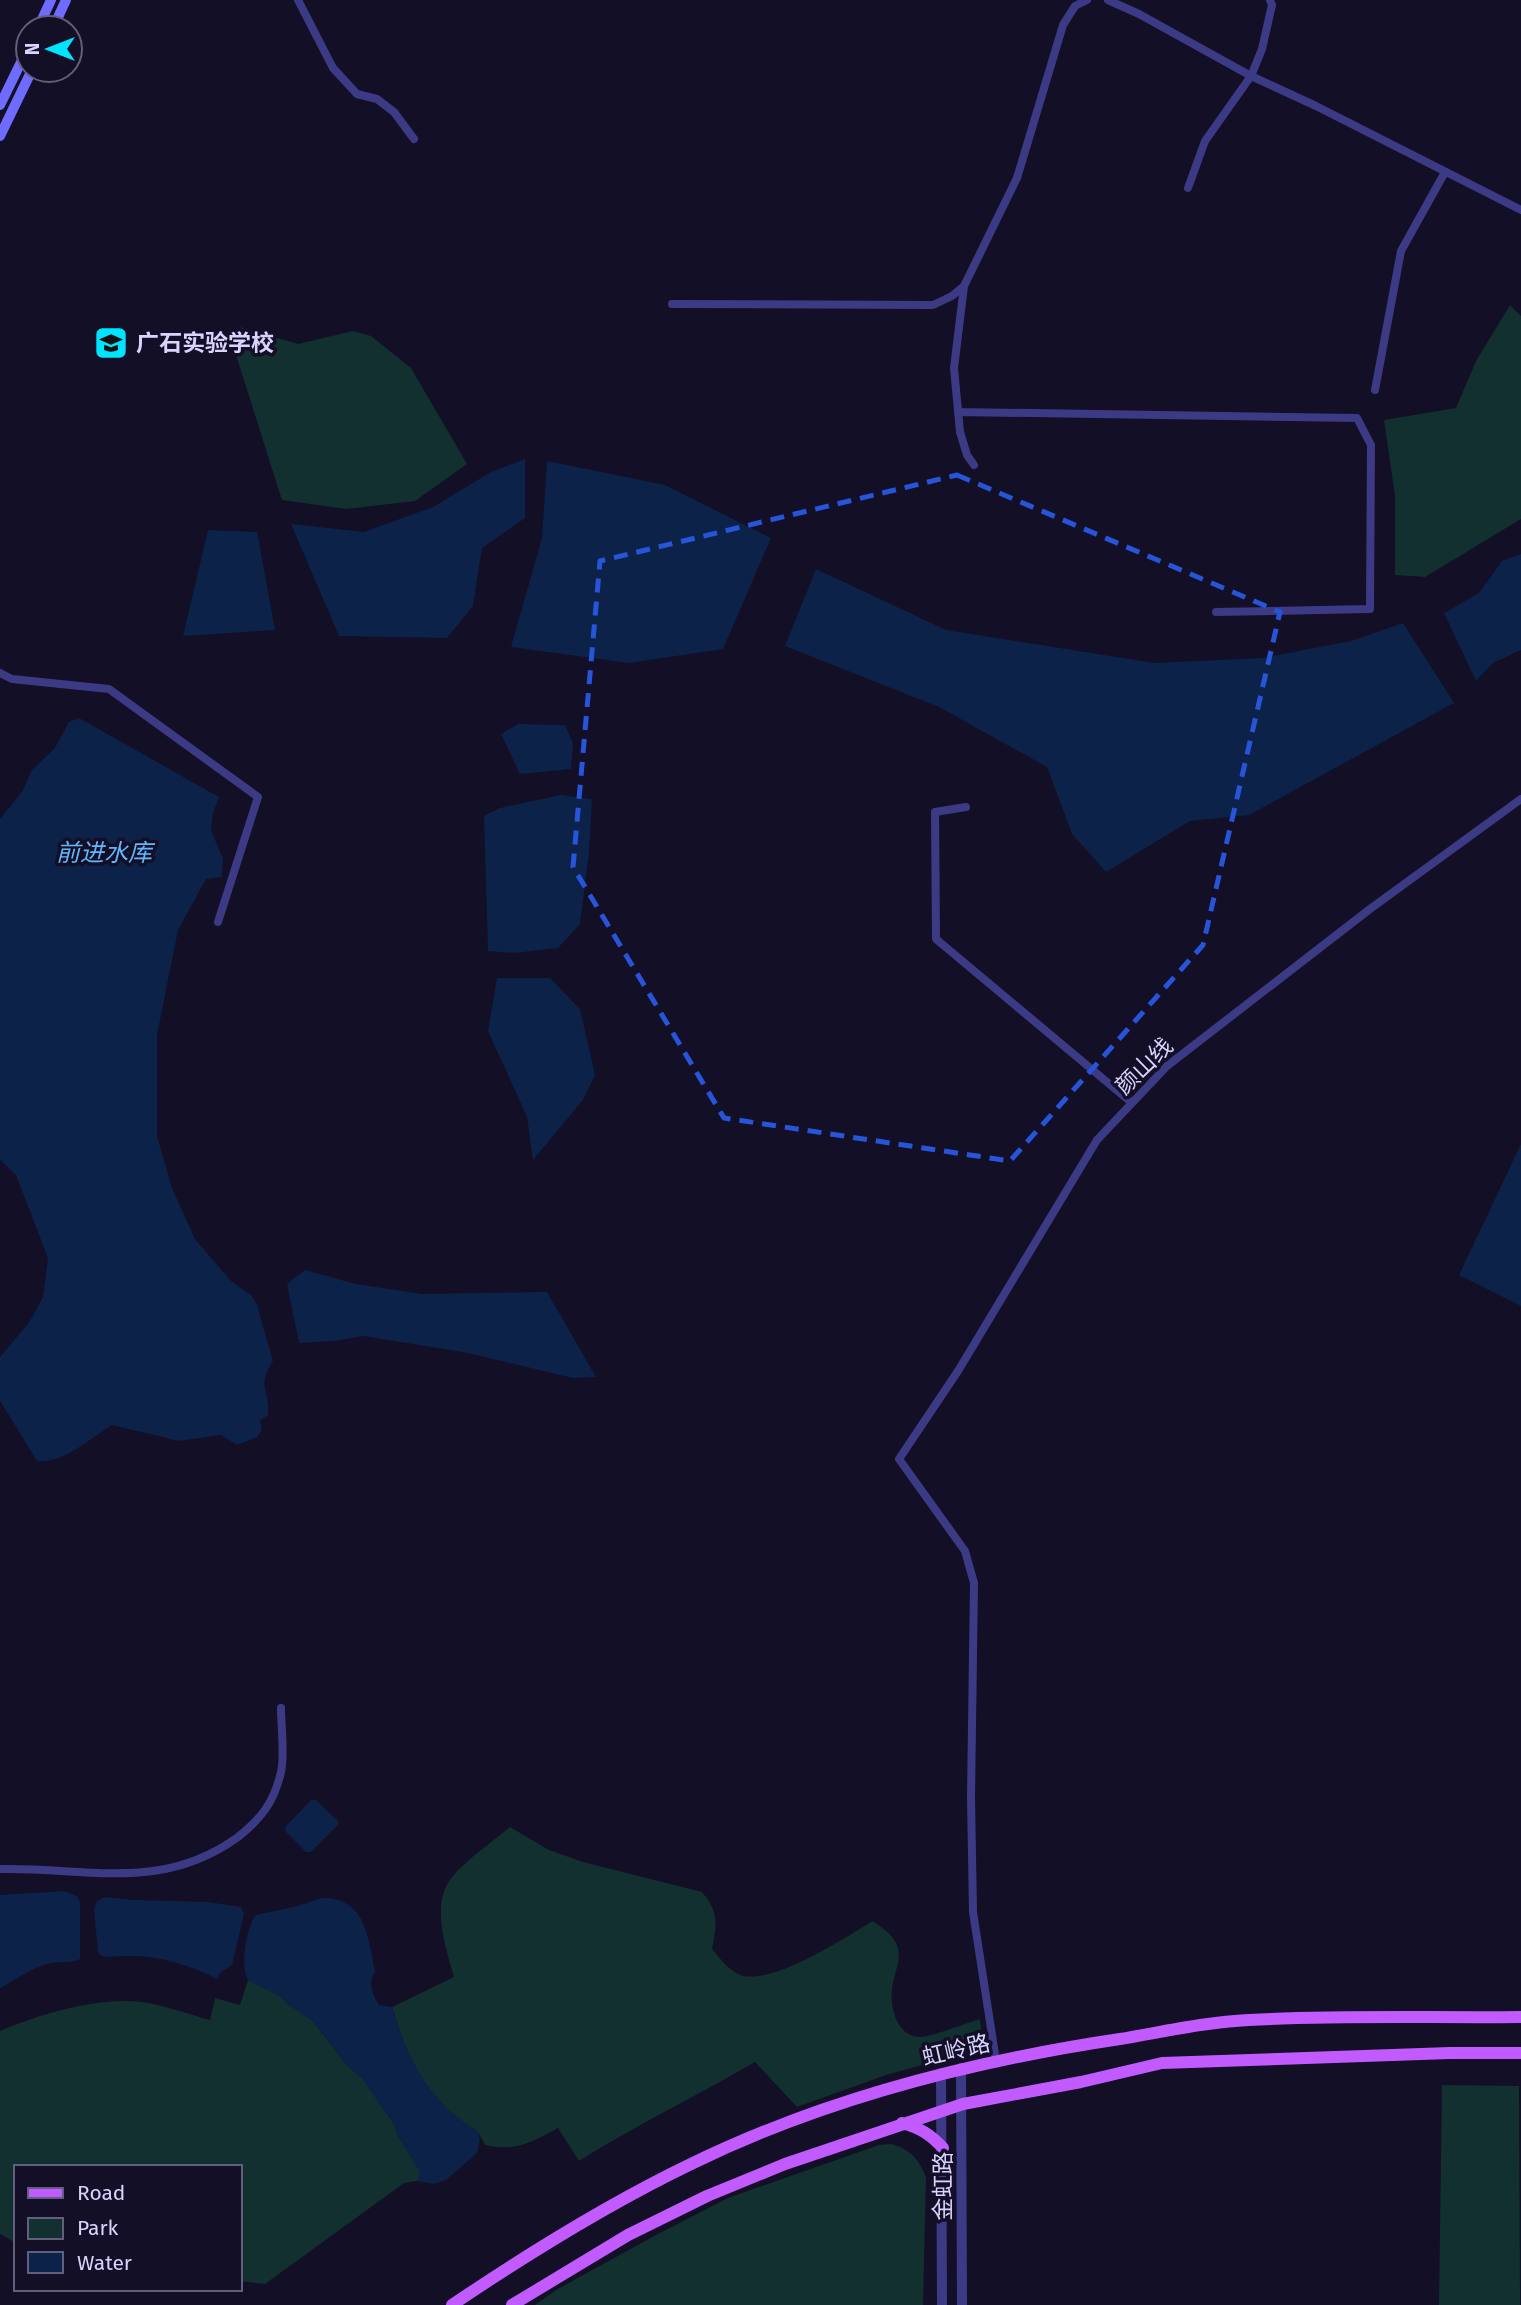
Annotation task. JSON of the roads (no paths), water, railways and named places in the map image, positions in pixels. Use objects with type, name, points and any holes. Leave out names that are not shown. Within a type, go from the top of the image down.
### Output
[{"type":"main road","points":[[0,104],[14,76]]},
{"type":"main road","points":[[0,136],[25,84]]},
{"type":"main road","name":"虹岭路","points":[[452,2305],[521,2259],[610,2207],[692,2164],[786,2123],[941,2073],[1093,2043],[1247,2020],[1521,2017]]},
{"type":"main road","points":[[512,2305],[628,2235],[707,2196],[785,2164],[962,2104],[1162,2063],[1521,2053]]},
{"type":"main road","points":[[902,2123],[918,2127],[931,2135],[943,2148]]},
{"type":"street","points":[[298,0],[333,68],[357,94],[377,99],[394,112],[414,139]]},
{"type":"street","points":[[975,466],[967,455],[960,432],[954,368],[964,286],[1017,178],[1063,25],[1074,6],[1087,0]]},
{"type":"street","points":[[1108,0],[1139,14],[1251,76],[1521,210]]},
{"type":"street","points":[[1188,188],[1205,141],[1251,76],[1262,49],[1272,5],[1270,0]]},
{"type":"street","points":[[1375,390],[1401,251],[1445,172]]},
{"type":"street","points":[[672,304],[933,305],[952,296],[964,286]]},
{"type":"street","points":[[958,412],[1357,418],[1371,445],[1370,609],[1216,612]]},
{"type":"street","points":[[0,673],[12,679],[109,690],[258,797],[218,922]]},
{"type":"street","name":"颜山线","points":[[996,2061],[973,1912],[971,1797],[975,1583],[965,1551],[899,1459],[964,1361],[1097,1140],[1167,1066],[1370,909],[1521,799]]},
{"type":"street","points":[[965,807],[935,812],[936,939],[1132,1103]]},
{"type":"street","points":[[0,1869],[141,1874],[170,1870],[198,1861],[221,1849],[247,1830],[271,1804],[282,1769],[281,1708]]},
{"type":"street","name":"金虹路","points":[[961,2068],[962,2305]]},
{"type":"street","name":"金虹路","points":[[941,2073],[942,2305]]},
{"type":"water","points":[[525,459],[525,518],[482,548],[473,606],[447,638],[339,636],[291,524],[364,532],[433,507],[491,472]]},
{"type":"water","points":[[547,461],[665,485],[771,538],[723,649],[629,663],[511,647],[542,538]]},
{"type":"water","points":[[208,530],[257,532],[275,630],[183,636]]},
{"type":"water","points":[[1521,554],[1521,650],[1493,663],[1476,681],[1444,613],[1479,593],[1502,561]]},
{"type":"water","points":[[816,569],[946,630],[1154,663],[1262,658],[1351,641],[1403,623],[1454,703],[1249,815],[1190,821],[1106,872],[1072,834],[1047,767],[939,707],[785,646]]},
{"type":"water","name":"前进水库","points":[[79,718],[219,797],[213,813],[211,831],[223,858],[222,877],[206,879],[178,930],[157,1035],[157,1136],[172,1188],[195,1239],[230,1280],[252,1296],[273,1361],[264,1383],[268,1415],[260,1421],[262,1430],[257,1437],[237,1445],[221,1435],[179,1441],[112,1425],[67,1454],[47,1461],[37,1461],[0,1401],[0,1357],[30,1321],[43,1297],[48,1258],[16,1175],[0,1160],[0,819],[22,792],[32,770],[55,748],[69,722]]},
{"type":"water","points":[[518,724],[565,725],[573,743],[571,769],[520,774],[501,734]]},
{"type":"water","points":[[561,795],[592,799],[580,924],[558,948],[514,953],[488,951],[484,816],[500,808]]},
{"type":"water","points":[[497,978],[550,978],[580,1009],[595,1075],[583,1100],[533,1160],[527,1117],[488,1031]]},
{"type":"water","points":[[1521,1144],[1521,1306],[1459,1275]]},
{"type":"water","points":[[305,1270],[356,1284],[422,1294],[547,1292],[596,1377],[573,1378],[468,1353],[364,1336],[299,1343],[287,1284]]},
{"type":"water","points":[[311,1800],[316,1800],[338,1821],[338,1825],[311,1852],[306,1852],[286,1832],[285,1827]]},
{"type":"water","points":[[65,1891],[78,1897],[80,1902],[80,1959],[41,1966],[0,1988],[0,1895]]},
{"type":"water","points":[[104,1897],[208,1902],[241,1907],[244,1914],[232,1965],[221,1972],[217,1979],[167,1960],[101,1956],[98,1952],[94,1910],[97,1901]]},
{"type":"water","points":[[321,1898],[336,1899],[356,1912],[370,1945],[375,1971],[372,1988],[379,2005],[392,2007],[413,2062],[433,2093],[478,2132],[480,2139],[477,2153],[446,2180],[434,2184],[417,2181],[420,2172],[398,2136],[395,2126],[364,2080],[345,2063],[312,2020],[280,1996],[248,1980],[244,1966],[245,1947],[256,1915]]},
{"type":"place","name":"广石实验学校","points":[[111,343]]}]
